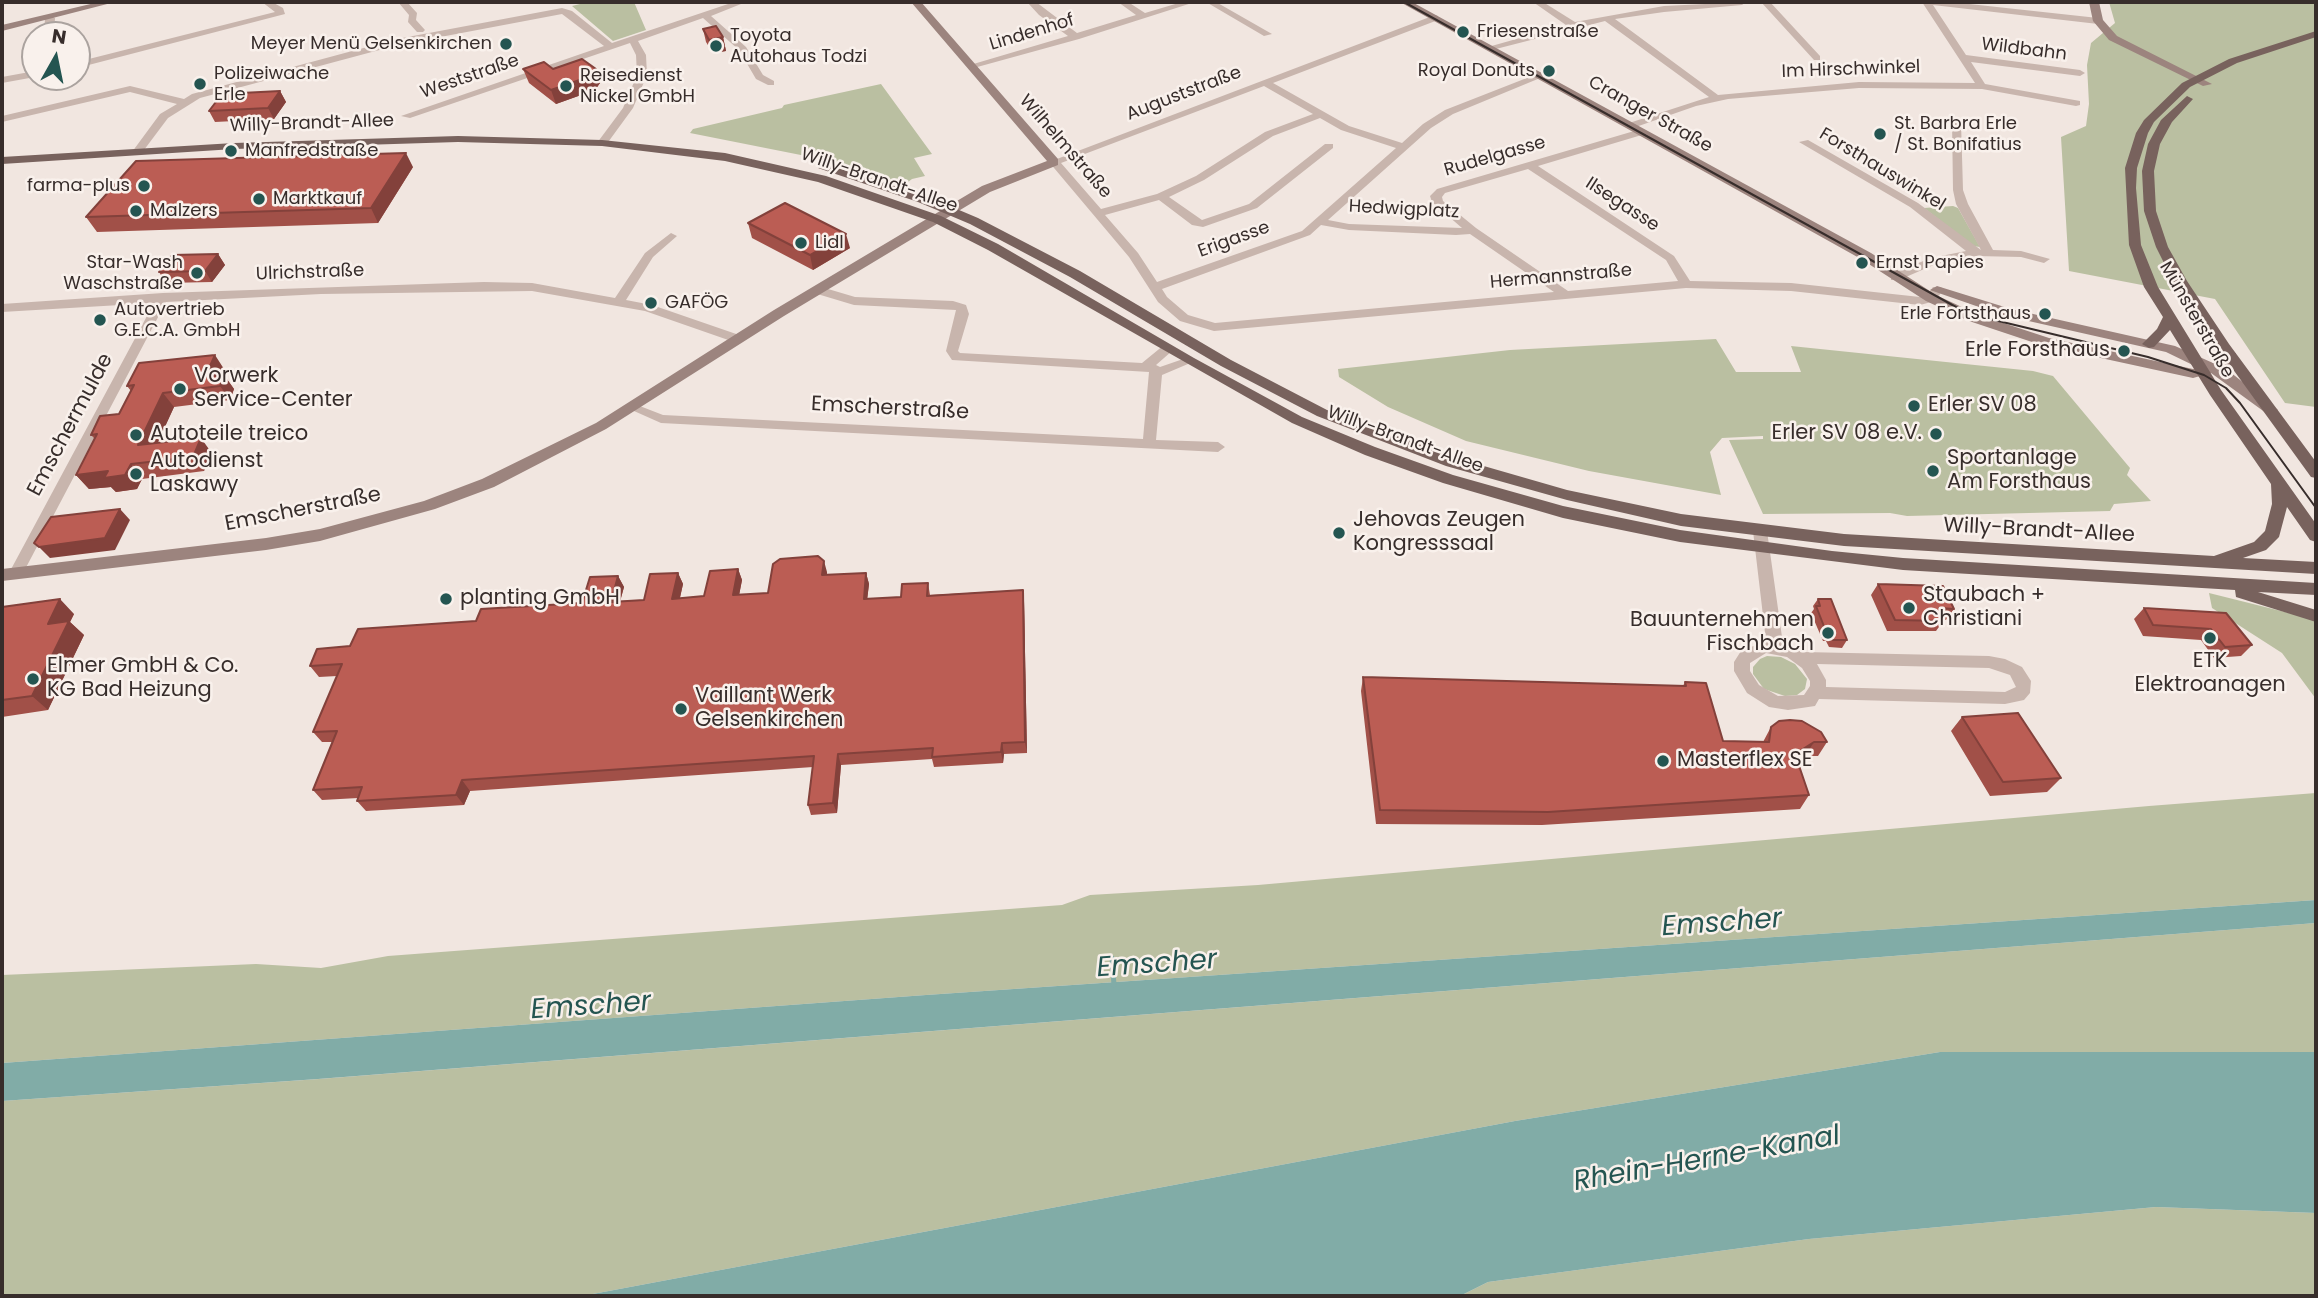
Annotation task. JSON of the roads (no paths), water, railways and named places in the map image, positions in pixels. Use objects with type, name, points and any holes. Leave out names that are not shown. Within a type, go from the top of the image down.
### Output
[{"type":"main road","name":"Münsterstraße","points":[[2316,37],[2201,81],[2150,120],[2142,134],[2131,168],[2131,209],[2135,245],[2151,287],[2193,359],[2208,370],[2215,392],[2316,536]]},
{"type":"main road","name":"Münsterstraße","points":[[2201,81],[2197,89],[2167,120],[2152,154],[2147,192],[2150,211],[2162,247],[2180,281],[2316,473]]},
{"type":"main road","name":"Willy-Brandt-Allee","points":[[2,153],[389,140],[606,138],[703,144],[801,162],[861,178],[1041,256],[1226,363],[1322,413],[1451,462],[1567,495],[1760,540],[1903,564],[2316,589]]},
{"type":"main road","name":"Willy-Brandt-Allee","points":[[2,161],[141,147]]},
{"type":"main road","name":"Willy-Brandt-Allee","points":[[944,215],[993,247],[1189,361],[1297,419],[1370,452],[1448,479],[1563,512],[1680,536],[2316,568]]},
{"type":"main road","points":[[2149,344],[2163,331],[2169,318]]},
{"type":"main road","points":[[2207,562],[2260,546],[2273,533],[2280,504],[2279,482]]},
{"type":"main road","points":[[2216,584],[2316,617]]},
{"type":"street","points":[[2,28],[110,2]]},
{"type":"street","points":[[91,61],[280,14],[280,10],[267,2]]},
{"type":"street","points":[[402,2],[414,15],[411,20],[420,30]]},
{"type":"street","name":"Weststraße","points":[[406,116],[743,2]]},
{"type":"street","name":"Wilhelmstraße","points":[[916,2],[1134,255],[1162,299],[1184,318]]},
{"type":"street","points":[[1031,2],[1076,37]]},
{"type":"street","points":[[1122,2],[1143,16]]},
{"type":"street","points":[[1210,2],[1267,34]]},
{"type":"street","name":"Cranger Straße","points":[[1405,2],[1989,324],[2030,337],[2171,370],[2193,374],[2208,370]]},
{"type":"street","points":[[1537,2],[1573,25]]},
{"type":"street","points":[[1491,49],[1607,18],[1664,9],[1742,2]]},
{"type":"street","points":[[1765,2],[1817,58]]},
{"type":"street","points":[[1928,2],[2098,21]]},
{"type":"street","points":[[1928,2],[1982,86]]},
{"type":"street","points":[[2094,2],[2098,21],[2113,38],[2201,81]]},
{"type":"street","name":"Lindenhof","points":[[973,67],[1182,3]]},
{"type":"street","points":[[141,147],[164,116],[182,102],[214,89],[557,5],[610,46]]},
{"type":"street","points":[[704,15],[731,36],[743,49],[759,77],[771,83]]},
{"type":"street","name":"Auguststraße","points":[[944,215],[1009,177],[1435,18]]},
{"type":"street","points":[[1607,18],[1717,99]]},
{"type":"street","points":[[606,138],[628,108],[642,75],[641,55],[632,39]]},
{"type":"street","name":"Wildbahn","points":[[1964,58],[2080,73]]},
{"type":"street","name":"Hedwigplatz","points":[[1321,222],[1427,126],[1449,113],[1540,76]]},
{"type":"street","points":[[2,80],[21,77]]},
{"type":"street","points":[[1264,82],[1345,128],[1405,147]]},
{"type":"street","name":"Im Hirschwinkel","points":[[1635,129],[1693,104],[1717,99],[1769,91],[1859,85],[1982,86],[2076,103]]},
{"type":"street","points":[[2,120],[130,89],[182,102]]},
{"type":"street","points":[[1099,213],[1161,196],[1200,178],[1269,134],[1319,115]]},
{"type":"street","name":"Forsthauswinkel","points":[[1956,122],[1958,190],[1982,252]]},
{"type":"street","name":"Rudelgasse","points":[[1564,294],[1472,230],[1438,202],[1436,196],[1441,191],[1635,129]]},
{"type":"street","name":"Forsthauswinkel","points":[[1804,142],[1914,205],[1982,252]]},
{"type":"street","points":[[1161,196],[1196,223],[1203,224],[1252,206],[1329,146]]},
{"type":"street","name":"Ilsegasse","points":[[1529,165],[1670,258],[1686,284]]},
{"type":"street","name":"Emscherstraße","points":[[9,574],[267,544],[358,526],[429,505],[488,483],[571,443],[944,215]]},
{"type":"street","name":"Hedwigplatz","points":[[1321,222],[1349,227],[1456,232],[1472,230]]},
{"type":"street","name":"Erigasse","points":[[1156,287],[1306,233],[1321,222]]},
{"type":"street","points":[[619,301],[649,255],[671,236]]},
{"type":"street","points":[[1899,274],[1935,260],[1982,252],[2021,254],[2044,259]]},
{"type":"street","name":"Hermannstraße","points":[[1184,318],[1214,327],[1686,284],[1791,287],[1920,301],[1934,294]]},
{"type":"street","name":"Ulrichstraße","points":[[2,308],[163,297],[484,286],[533,287],[649,308],[738,339]]},
{"type":"street","points":[[818,290],[854,301],[953,305],[962,308],[963,314],[952,352],[956,357],[1152,370],[1189,361]]},
{"type":"street","name":"Cranger Straße","points":[[1934,294],[2149,344],[2193,359]]},
{"type":"street","name":"Emschermulde","points":[[9,574],[163,297]]},
{"type":"street","points":[[1149,444],[1152,370],[1168,348]]},
{"type":"street","points":[[2208,370],[2231,356]]},
{"type":"street","points":[[2171,370],[2199,380],[2215,392]]},
{"type":"street","points":[[2208,370],[2232,379],[2271,410]]},
{"type":"street","name":"Emscherstraße","points":[[632,407],[661,419],[1218,447]]},
{"type":"street","points":[[1760,540],[1775,647]]},
{"type":"street","points":[[1802,658],[1818,680],[1817,692],[1808,701],[1788,704],[1775,702],[1753,689],[1742,671],[1746,654],[1755,649],[1775,647],[1802,658],[1989,662],[2005,665],[2016,671],[2024,681],[2024,689],[2018,695],[2005,698],[1817,692]]},
{"type":"water","points":[[2316,900],[2316,923],[318,1079],[2,1101],[2,1063],[926,995]]},
{"type":"water","name":"Rhein-Herne-Kanal","points":[[1940,1052],[2316,1052],[2316,1213],[2156,1207],[1809,1239],[1488,1282],[1460,1296],[582,1296],[1515,1121]]},
{"type":"waterway","name":"Emscher","points":[[1112,958],[1114,985]]},
{"type":"tram line","points":[[1404,2],[1956,307],[1990,319],[2148,357],[2204,375],[2226,388],[2240,403],[2316,508]]},
{"type":"place","name":"Friesenstraße","points":[[1463,32]]},
{"type":"place","name":"Meyer Menü Gelsenkirchen","points":[[506,44]]},
{"type":"place","name":"Toyota Autohaus Todzi","points":[[716,46]]},
{"type":"place","name":"Royal Donuts","points":[[1549,71]]},
{"type":"place","name":"Polizeiwache Erle","points":[[200,84]]},
{"type":"place","name":"Reisedienst Nickel GmbH","points":[[566,86]]},
{"type":"place","name":"St. Barbra Erle / St. Bonifatius","points":[[1880,134]]},
{"type":"place","name":"Manfredstraße","points":[[231,151]]},
{"type":"place","name":"farma-plus","points":[[144,186]]},
{"type":"place","name":"Marktkauf","points":[[259,199]]},
{"type":"place","name":"Malzers","points":[[136,211]]},
{"type":"place","name":"Lidl","points":[[801,243]]},
{"type":"place","name":"Ernst Papies","points":[[1862,263]]},
{"type":"place","name":"Star-Wash Waschstraße","points":[[197,273]]},
{"type":"place","name":"GAFÖG","points":[[651,303]]},
{"type":"place","name":"Erle Fortsthaus","points":[[2045,314]]},
{"type":"place","name":"Autovertrieb G.E.C.A. GmbH","points":[[100,320]]},
{"type":"place","name":"Erle Forsthaus","points":[[2124,351]]},
{"type":"place","name":"Vorwerk Service-Center","points":[[180,389]]},
{"type":"place","name":"Erler SV 08","points":[[1914,406]]},
{"type":"place","name":"Erler SV 08 e.V.","points":[[1936,434]]},
{"type":"place","name":"Autoteile treico","points":[[136,435]]},
{"type":"place","name":"Sportanlage Am Forsthaus","points":[[1933,471]]},
{"type":"place","name":"Autodienst Laskawy","points":[[136,474]]},
{"type":"place","name":"Jehovas Zeugen Kongresssaal","points":[[1339,533]]},
{"type":"place","name":"planting GmbH","points":[[446,599]]},
{"type":"place","name":"Staubach + Christiani","points":[[1909,608]]},
{"type":"place","name":"Bauunternehmen Fischbach","points":[[1828,633]]},
{"type":"place","name":"ETK Elektroanagen","points":[[2210,638]]},
{"type":"place","name":"Elmer GmbH & Co. KG Bad Heizung","points":[[33,679]]},
{"type":"place","name":"Vaillant Werk Gelsenkirchen","points":[[681,709]]},
{"type":"place","name":"Masterflex SE","points":[[1663,761]]}]
